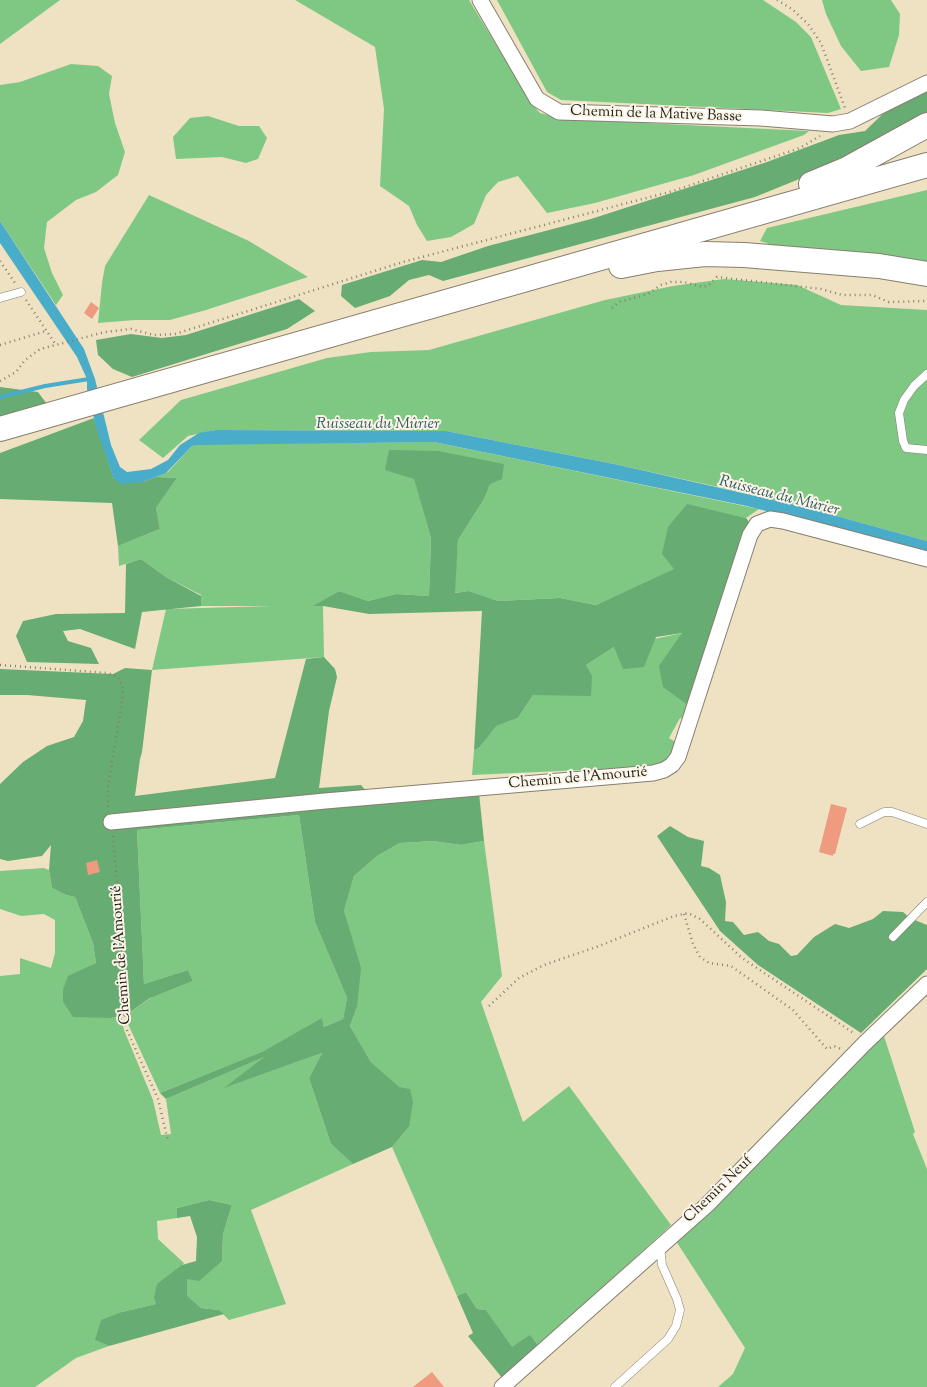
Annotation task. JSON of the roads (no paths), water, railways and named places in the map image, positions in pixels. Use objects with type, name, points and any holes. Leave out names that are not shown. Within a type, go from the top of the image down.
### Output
[{"type":"highway","points":[[534,276],[804,188],[847,168],[927,125]]},
{"type":"highway","points":[[0,429],[927,165]]},
{"type":"highway","points":[[440,304],[657,259],[705,254],[810,259],[879,266],[927,274]]},
{"type":"street","name":"Chemin de la Mative Basse","points":[[480,0],[537,99],[559,112],[761,118],[833,124],[850,121],[927,83]]},
{"type":"street","name":"Chemin de l'Amourié","points":[[111,822],[326,801],[653,773],[664,770],[672,765],[678,757],[750,535],[757,524],[770,519],[784,521],[927,559]]},
{"type":"street","name":"Chemin Neuf","points":[[502,1387],[707,1205],[854,1054],[927,984]]},
{"type":"lane","points":[[0,298],[21,292]]},
{"type":"lane","points":[[927,374],[914,386],[904,400],[899,412],[903,441],[906,448],[927,450]]},
{"type":"lane","points":[[860,824],[884,812],[892,812],[927,824]]},
{"type":"lane","points":[[893,937],[927,902]]},
{"type":"lane","points":[[615,1387],[668,1339],[676,1326],[680,1310],[662,1265],[660,1246]]},
{"type":"water","points":[[0,221],[84,349],[95,379],[111,445],[120,467],[127,472],[151,469],[168,460],[180,445],[199,433],[216,430],[446,431],[619,465],[804,507],[927,541],[927,553],[747,506],[434,442],[197,445],[192,446],[166,473],[143,482],[122,484],[114,479],[97,430],[87,390],[87,379],[77,357],[0,243]]},
{"type":"waterway","name":"Ruisseau du Mûrier","points":[[0,397],[45,386],[89,379]]}]
